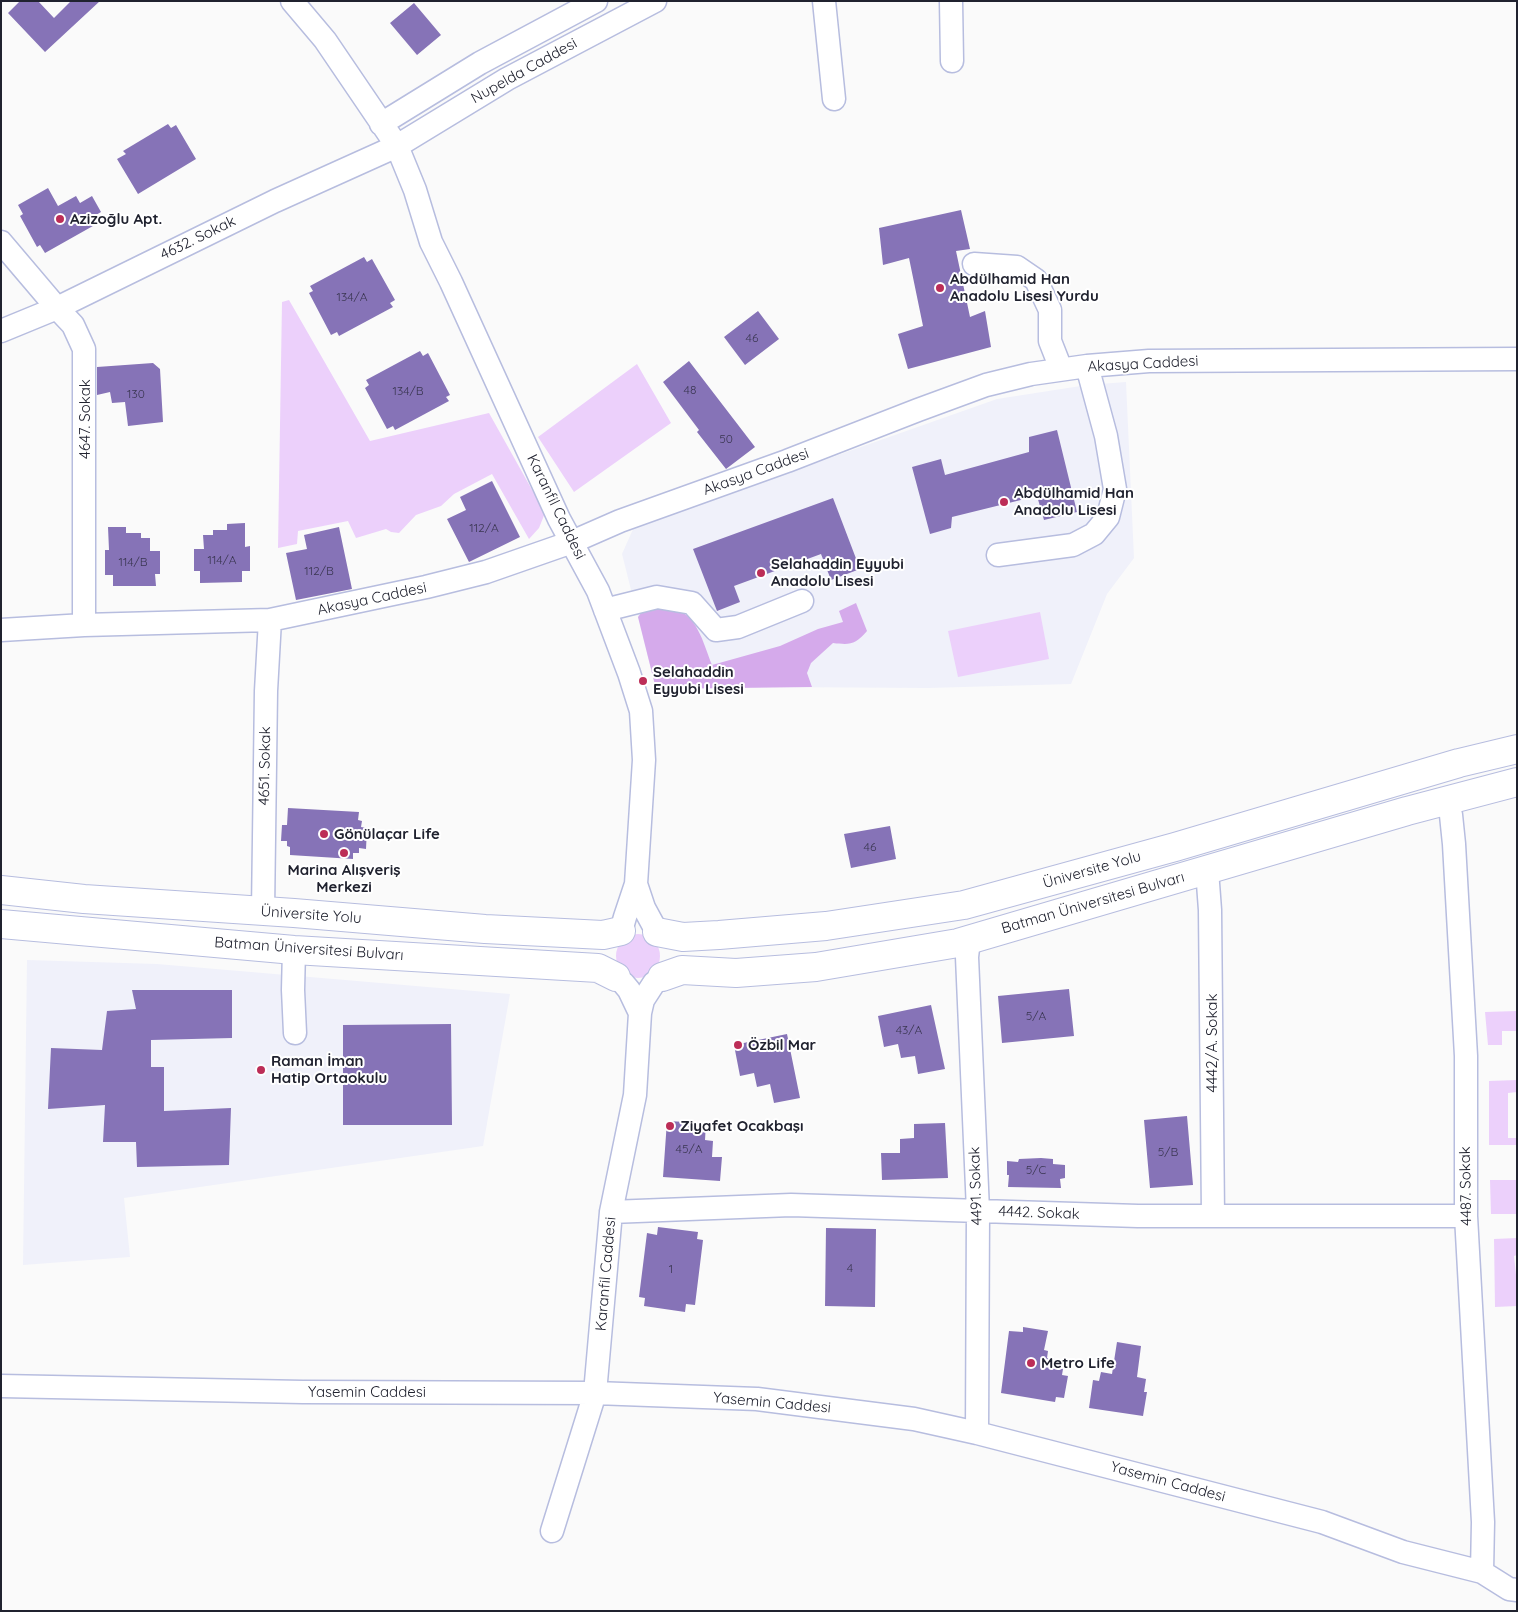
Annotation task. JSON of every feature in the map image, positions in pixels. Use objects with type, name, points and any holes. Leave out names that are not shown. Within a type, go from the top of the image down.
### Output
[{"type":"main road","name":"Üniversite Yolu","points":[[657,932],[683,937],[719,936],[826,926],[964,905],[1175,847],[1517,748]]},
{"type":"main road","name":"Batman Üniversitesi Bulvarı","points":[[658,980],[682,970],[736,973],[816,967],[958,943],[1447,800],[1517,782]]},
{"type":"main road","name":"Üniversite Yolu","points":[[1,890],[486,929],[603,935],[621,931]]},
{"type":"main road","name":"Batman Üniversitesi Bulvarı","points":[[1,924],[294,950],[598,968],[620,981]]},
{"type":"main road","points":[[628,927],[648,927],[657,932],[664,939],[668,948],[668,963],[658,980],[644,987],[634,987],[620,981],[610,969],[608,959],[608,949],[612,940],[628,927]]},
{"type":"street","name":"Karanfil Caddesi","points":[[292,1],[325,40],[396,146],[415,190],[431,242],[560,519],[598,591],[629,673],[641,711],[644,760],[636,884]]},
{"type":"street","name":"Nupelda Caddesi","points":[[381,124],[480,63],[596,1]]},
{"type":"street","name":"Nupelda Caddesi","points":[[396,146],[507,79],[654,1]]},
{"type":"street","points":[[824,1],[834,99]]},
{"type":"street","points":[[951,1],[952,61]]},
{"type":"street","name":"4632. Sokak","points":[[1,331],[57,308],[275,200],[396,146]]},
{"type":"street","name":"4647. Sokak","points":[[1,242],[73,325],[84,349],[84,624]]},
{"type":"street","points":[[974,264],[1017,267],[1036,280],[1050,310],[1050,340],[1061,370]]},
{"type":"street","name":"Akasya Caddesi","points":[[1,630],[84,624],[270,620],[400,593],[486,572],[572,542],[620,521],[787,461],[986,385],[1031,374],[1087,366],[1149,361],[1517,359]]},
{"type":"street","points":[[998,555],[1073,545],[1094,534],[1108,516],[1115,489],[1106,436],[1087,366]]},
{"type":"street","points":[[605,610],[657,597],[692,603],[716,630],[738,626],[802,601]]},
{"type":"street","name":"4651. Sokak","points":[[263,911],[266,691],[270,620]]},
{"type":"street","name":"4487. Sokak","points":[[1447,800],[1451,815],[1454,844],[1466,1056],[1466,1216],[1483,1522],[1482,1572]]},
{"type":"street","name":"4442/A. Sokak","points":[[1207,870],[1210,910],[1213,1216]]},
{"type":"street","points":[[621,931],[636,884]]},
{"type":"street","points":[[636,884],[644,908],[657,932]]},
{"type":"street","name":"4491. Sokak","points":[[968,940],[967,957],[978,1212],[977,1433]]},
{"type":"street","points":[[294,950],[295,1033]]},
{"type":"street","points":[[640,1013],[643,1000],[658,980]]},
{"type":"street","points":[[620,981],[629,990],[640,1013]]},
{"type":"street","name":"Karanfil Caddesi","points":[[552,1530],[595,1393],[612,1212],[635,1095],[640,1013]]},
{"type":"street","name":"4442. Sokak","points":[[612,1212],[791,1205],[1138,1216],[1466,1216]]},
{"type":"street","name":"Yasemin Caddesi","points":[[1,1386],[303,1392],[595,1393],[757,1399],[914,1420],[977,1433],[1322,1522],[1403,1552],[1482,1572],[1509,1589],[1517,1590]]},
{"type":"shaded area","points":[[289,300],[370,441],[489,413],[545,513],[539,528],[529,539],[492,474],[454,494],[441,506],[416,515],[399,533],[386,529],[356,538],[348,521],[298,531],[297,544],[278,548],[282,302]]},
{"type":"shaded area","points":[[637,364],[671,423],[574,492],[538,437]]},
{"type":"shaded area","points":[[1126,382],[1134,558],[1107,594],[1071,684],[928,688],[771,687],[656,689],[622,554],[634,527],[997,399],[1087,385]]},
{"type":"shaded area","points":[[856,603],[867,631],[852,643],[833,643],[811,663],[807,673],[812,687],[656,689],[638,617],[645,608],[679,610],[698,629],[712,665],[780,646],[818,629],[843,622],[839,611]]},
{"type":"shaded area","points":[[1040,612],[1049,659],[958,677],[948,631]]},
{"type":"shaded area","points":[[634,934],[642,934],[654,940],[660,956],[654,972],[642,978],[634,978],[622,972],[616,960],[616,952],[622,940]]},
{"type":"shaded area","name":"Raman İman Hatip Ortaokulu","points":[[27,960],[157,964],[510,994],[483,1146],[124,1198],[130,1257],[23,1265]]},
{"type":"shaded area","points":[[1517,1011],[1517,1031],[1502,1031],[1502,1045],[1488,1045],[1485,1012]]},
{"type":"shaded area","points":[[1517,1080],[1517,1092],[1508,1093],[1508,1138],[1517,1138],[1517,1145],[1489,1145],[1489,1081]]},
{"type":"shaded area","points":[[1490,1180],[1517,1180],[1517,1214],[1491,1214]]},
{"type":"shaded area","points":[[1517,1238],[1517,1255],[1514,1256],[1517,1306],[1495,1307],[1494,1239]]},
{"type":"building","points":[[20,1],[38,1],[54,18],[71,1],[100,1],[45,52],[8,13]]},
{"type":"building","points":[[414,3],[441,35],[417,55],[390,23]]},
{"type":"building","points":[[168,124],[171,128],[176,125],[196,159],[138,194],[117,159],[126,154],[123,151]]},
{"type":"building","name":"Azizoğlu Apt.","points":[[48,188],[58,206],[76,196],[80,203],[92,196],[101,212],[96,215],[100,222],[45,253],[40,245],[37,247],[20,216],[23,214],[18,205]]},
{"type":"building","name":"Abdülhamid Han Anadolu Lisesi Yurdu","points":[[961,210],[970,249],[956,251],[970,317],[985,311],[991,347],[908,369],[898,334],[923,326],[909,258],[883,265],[879,228]]},
{"type":"building","points":[[364,257],[367,262],[372,259],[395,300],[390,303],[393,307],[339,336],[337,332],[331,335],[309,293],[313,291],[310,286]]},
{"type":"building","points":[[758,311],[779,339],[745,365],[724,337]]},
{"type":"building","points":[[420,351],[423,356],[428,353],[450,395],[446,397],[449,401],[395,430],[393,426],[387,429],[365,388],[369,385],[366,380]]},
{"type":"building","points":[[689,361],[755,447],[726,469],[697,432],[699,430],[663,382]]},
{"type":"building","points":[[153,363],[160,369],[163,422],[128,426],[125,402],[112,403],[110,392],[97,395],[97,367]]},
{"type":"building","points":[[1057,430],[1077,512],[1044,520],[1037,496],[952,517],[951,528],[930,534],[912,467],[941,459],[945,475],[1029,452],[1029,437]]},
{"type":"building","points":[[492,481],[520,537],[469,562],[447,519],[466,510],[460,497]]},
{"type":"building","points":[[833,498],[860,569],[831,580],[821,554],[734,586],[740,602],[717,611],[693,549]]},
{"type":"building","points":[[245,523],[245,547],[250,546],[250,571],[242,571],[242,582],[200,583],[200,571],[194,571],[194,549],[204,549],[203,535],[213,535],[213,530],[227,530],[227,524]]},
{"type":"building","points":[[108,527],[126,527],[126,533],[141,533],[141,538],[150,538],[150,551],[160,551],[160,574],[155,574],[156,586],[113,586],[113,575],[105,575],[105,550],[109,550]]},
{"type":"building","points":[[339,527],[352,589],[296,600],[286,553],[307,549],[304,535]]},
{"type":"building","name":"Gönülaçar Life","points":[[288,808],[359,812],[358,820],[362,821],[361,827],[367,828],[366,849],[359,848],[359,853],[353,853],[353,859],[290,855],[290,847],[287,846],[287,841],[281,841],[282,825],[287,825]]},
{"type":"building","points":[[890,826],[896,859],[851,868],[844,834]]},
{"type":"building","points":[[1069,989],[1074,1036],[1002,1043],[998,996]]},
{"type":"building","points":[[132,990],[232,990],[232,1038],[151,1040],[151,1067],[164,1067],[164,1111],[231,1108],[229,1165],[137,1167],[136,1142],[103,1142],[105,1105],[48,1109],[51,1048],[102,1050],[107,1011],[136,1009]]},
{"type":"building","points":[[931,1005],[945,1069],[918,1074],[915,1056],[901,1058],[898,1044],[884,1047],[878,1016]]},
{"type":"building","points":[[451,1024],[452,1125],[343,1125],[343,1025]]},
{"type":"building","points":[[787,1034],[800,1098],[774,1103],[770,1084],[757,1087],[754,1073],[740,1076],[734,1045]]},
{"type":"building","points":[[1187,1116],[1193,1185],[1150,1188],[1144,1120]]},
{"type":"building","points":[[667,1121],[706,1123],[705,1140],[713,1141],[712,1157],[722,1157],[720,1181],[663,1177]]},
{"type":"building","points":[[945,1123],[948,1178],[882,1180],[881,1153],[900,1153],[900,1139],[914,1138],[914,1124]]},
{"type":"building","points":[[1019,1159],[1053,1159],[1053,1164],[1065,1165],[1065,1178],[1060,1179],[1061,1188],[1008,1187],[1007,1161],[1018,1162]]},
{"type":"building","points":[[658,1227],[698,1232],[697,1239],[703,1240],[695,1305],[686,1304],[685,1312],[644,1306],[645,1298],[639,1297],[647,1233],[657,1235]]},
{"type":"building","points":[[826,1228],[876,1229],[875,1307],[825,1306]]},
{"type":"building","name":"Metro Life","points":[[1023,1327],[1048,1331],[1044,1350],[1048,1351],[1047,1358],[1057,1360],[1056,1367],[1063,1369],[1062,1375],[1068,1376],[1064,1398],[1056,1397],[1055,1402],[1001,1393],[1009,1331],[1023,1332]]},
{"type":"building","points":[[1117,1342],[1141,1346],[1137,1377],[1146,1379],[1144,1392],[1147,1392],[1143,1416],[1089,1408],[1093,1380],[1099,1381],[1101,1372],[1112,1374]]},
{"type":"place","name":"Azizoğlu Apt.","points":[[60,219]]},
{"type":"place","name":"Abdülhamid Han Anadolu Lisesi Yurdu","points":[[940,288]]},
{"type":"place","name":"Abdülhamid Han Anadolu Lisesi","points":[[1004,502]]},
{"type":"place","name":"Selahaddin Eyyubi Anadolu Lisesi","points":[[761,573]]},
{"type":"place","name":"Selahaddin Eyyubi Lisesi","points":[[643,681]]},
{"type":"place","name":"Gönülaçar Life","points":[[324,834]]},
{"type":"place","name":"Marina Alışveriş Merkezi","points":[[344,853]]},
{"type":"place","name":"Özbil Mar","points":[[738,1045]]},
{"type":"place","name":"Raman İman Hatip Ortaokulu","points":[[261,1070]]},
{"type":"place","name":"Ziyafet Ocakbaşı","points":[[670,1126]]},
{"type":"place","name":"Metro Life","points":[[1031,1363]]}]
